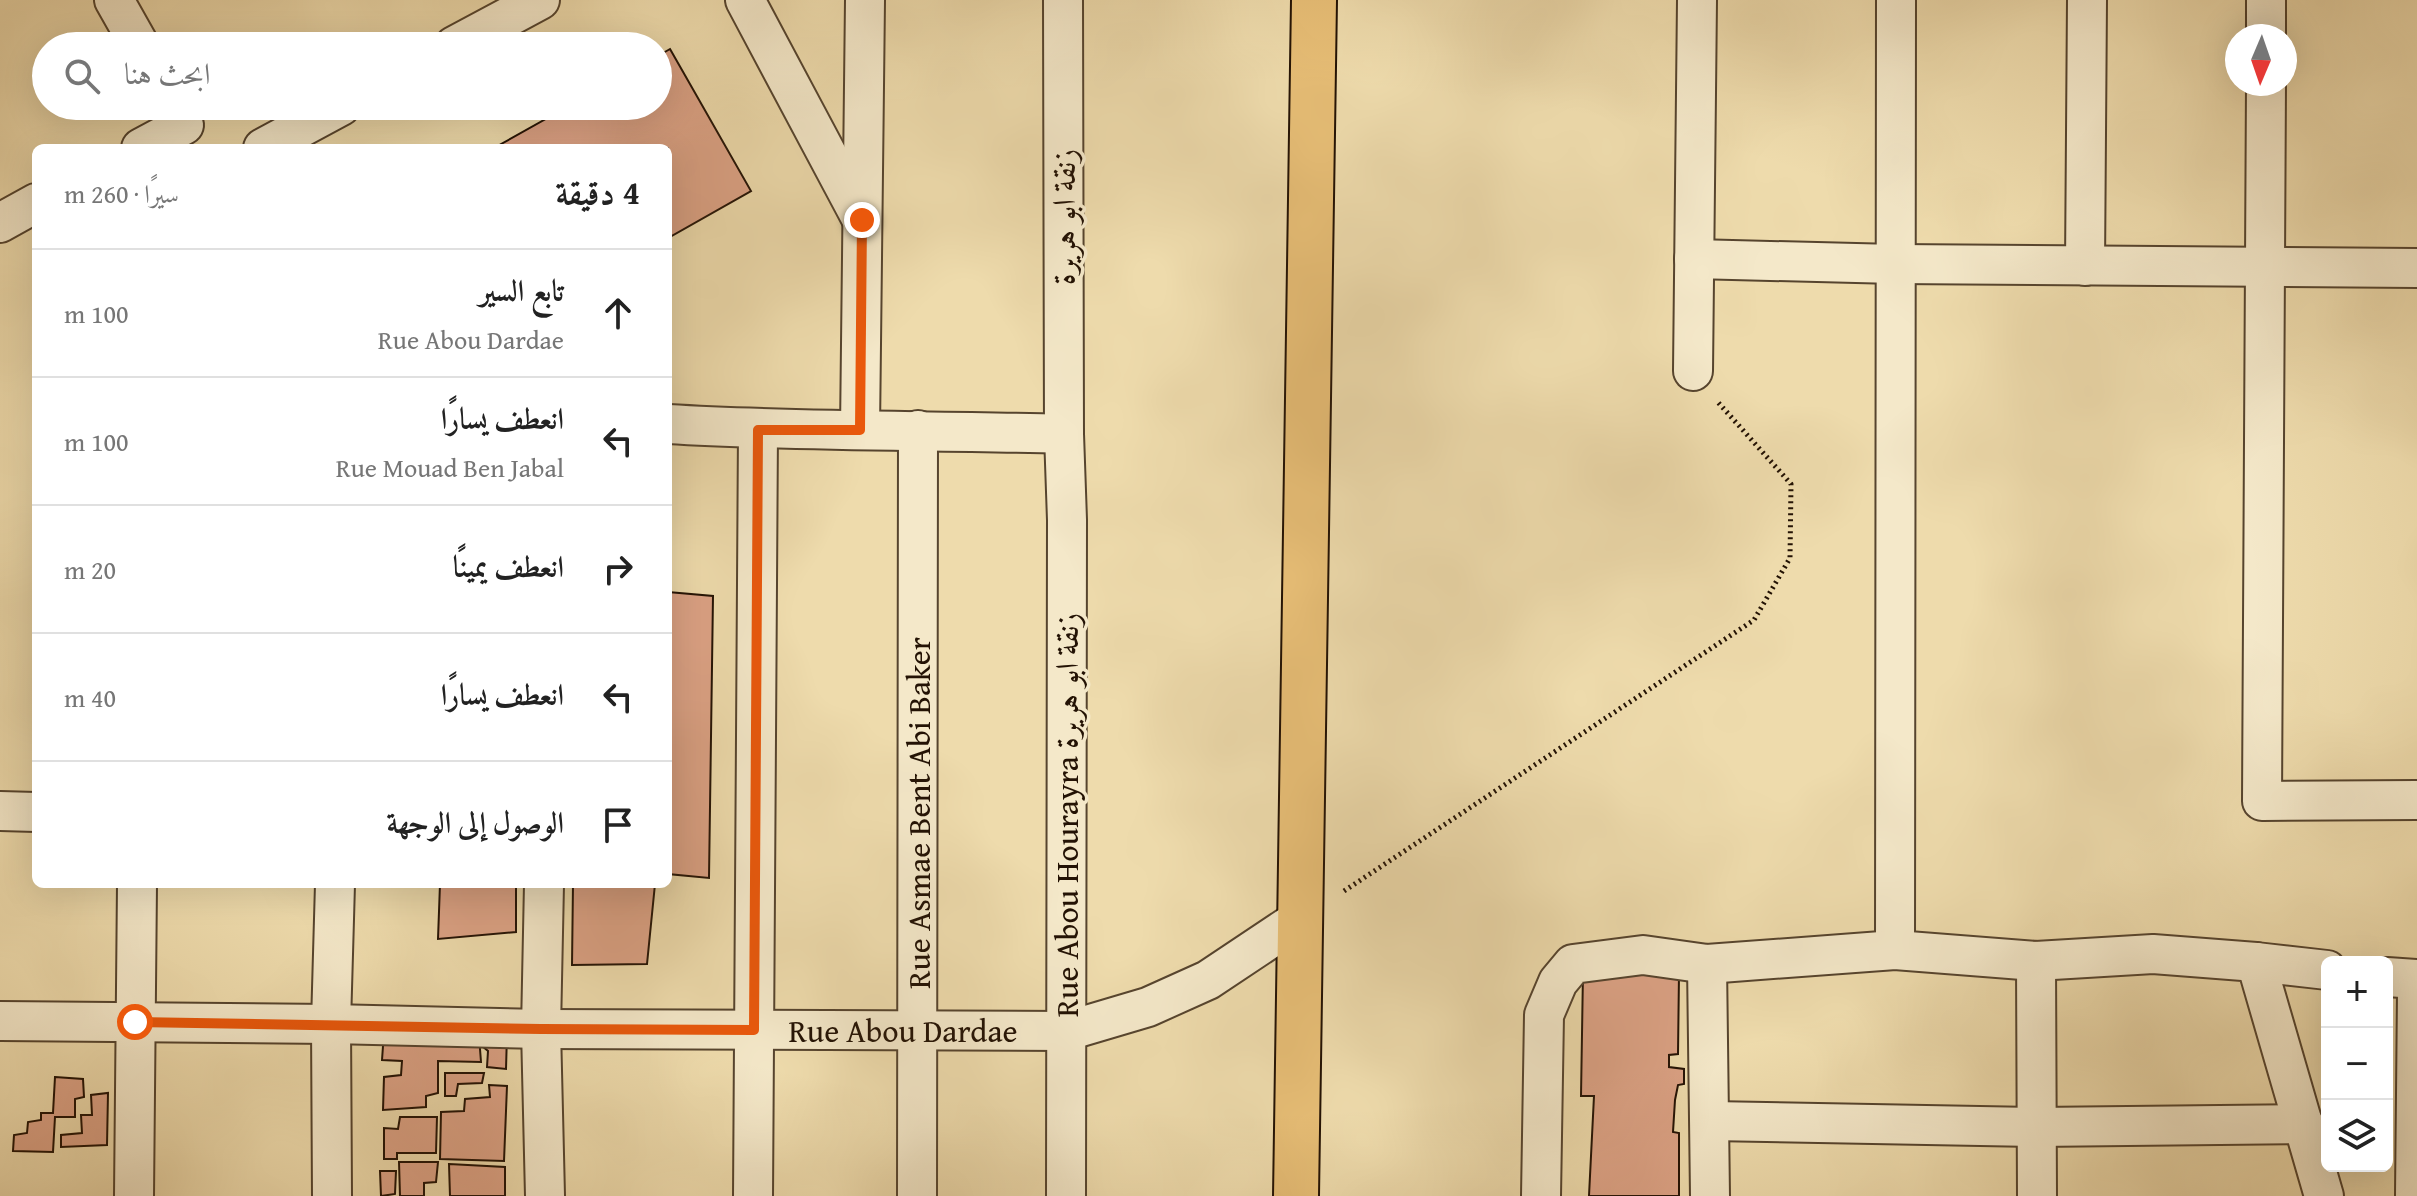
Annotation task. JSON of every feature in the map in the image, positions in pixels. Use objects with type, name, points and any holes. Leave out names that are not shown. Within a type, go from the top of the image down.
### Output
[{"type":"main road","points":[[1296,1196],[1314,0]]},
{"type":"street","points":[[114,0],[132,32]]},
{"type":"street","points":[[480,32],[540,0]]},
{"type":"street","points":[[745,0],[862,220]]},
{"type":"street","points":[[860,430],[865,0]]},
{"type":"street","name":"زنقة ابو هريرة","points":[[1063,0],[1064,434]]},
{"type":"street","points":[[1693,371],[1697,0]]},
{"type":"street","points":[[1895,950],[1896,0]]},
{"type":"street","points":[[2085,266],[2087,0]]},
{"type":"street","points":[[2266,0],[2266,24]]},
{"type":"street","points":[[2266,96],[2262,801],[2417,800]]},
{"type":"street","points":[[270,144],[315,120]]},
{"type":"street","points":[[149,144],[185,126]]},
{"type":"street","points":[[0,223],[32,205]]},
{"type":"street","points":[[1694,259],[1895,264],[2417,268]]},
{"type":"street","points":[[672,424],[758,430],[1064,434]]},
{"type":"street","points":[[753,1196],[758,430]]},
{"type":"street","name":"Rue Asmae Bent Abi Baker","points":[[917,1196],[918,430]]},
{"type":"street","name":"Rue Abou Hourayra زنقة ابو هريرة","points":[[1064,434],[1067,520],[1066,1196]]},
{"type":"street","points":[[0,811],[32,812]]},
{"type":"street","points":[[134,1196],[137,888]]},
{"type":"street","points":[[332,1196],[331,1024],[335,888]]},
{"type":"street","points":[[544,888],[541,1029],[545,1196]]},
{"type":"street","name":"Rue Abou Dardae","points":[[0,1021],[541,1029],[1067,1031],[1148,1007],[1208,980],[1298,920]]},
{"type":"street","points":[[1541,1196],[1544,1015],[1558,982],[1573,964],[1643,955],[1707,964],[1895,950],[2036,961],[2153,954],[2321,969]]},
{"type":"street","points":[[2036,961],[2037,1196]]},
{"type":"street","points":[[2256,962],[2324,1196]]},
{"type":"street","points":[[1707,964],[1710,1196]]},
{"type":"street","points":[[2393,977],[2417,979]]},
{"type":"street","points":[[2415,1196],[2417,993]]},
{"type":"street","points":[[1711,1121],[2036,1127],[2304,1124]]},
{"type":"path","points":[[1298,920],[1754,620],[1790,558],[1791,484],[1727,414],[1693,371]]},
{"type":"building","points":[[672,53],[751,191],[672,236],[672,144],[501,144],[544,120],[672,120]]},
{"type":"building","points":[[672,592],[713,596],[709,878],[672,874]]},
{"type":"building","points":[[440,888],[516,888],[516,932],[438,939]]},
{"type":"building","points":[[573,888],[655,888],[647,964],[572,965]]},
{"type":"building","points":[[1583,972],[1679,974],[1678,1054],[1669,1055],[1669,1067],[1684,1069],[1684,1084],[1678,1085],[1675,1100],[1673,1132],[1679,1133],[1679,1196],[1589,1196],[1594,1096],[1581,1096]]},
{"type":"building","points":[[384,1032],[479,1036],[481,1062],[438,1061],[438,1093],[426,1096],[426,1107],[383,1110],[384,1077],[401,1075],[402,1061],[382,1060]]},
{"type":"building","points":[[507,1034],[506,1069],[487,1067],[488,1051],[482,1046]]},
{"type":"building","points":[[445,1073],[484,1073],[482,1083],[458,1084],[456,1096],[445,1096]]},
{"type":"building","points":[[55,1077],[83,1079],[84,1097],[75,1099],[75,1117],[55,1117],[53,1152],[13,1151],[14,1135],[27,1133],[28,1122],[41,1120],[41,1113],[53,1113]]},
{"type":"building","points":[[489,1085],[507,1086],[504,1161],[440,1159],[441,1112],[464,1111],[465,1099],[490,1097]]},
{"type":"building","points":[[108,1093],[107,1145],[61,1147],[61,1135],[82,1133],[81,1115],[92,1115],[91,1095]]},
{"type":"building","points":[[400,1117],[437,1117],[436,1153],[397,1153],[397,1159],[384,1159],[384,1128],[398,1129]]},
{"type":"building","points":[[399,1162],[438,1162],[436,1182],[424,1183],[424,1196],[400,1196]]},
{"type":"building","points":[[449,1164],[505,1167],[505,1196],[450,1196]]},
{"type":"building","points":[[380,1171],[396,1171],[395,1194],[381,1196]]},
{"type":"route","points":[[135,1022],[754,1030],[758,430],[860,430],[862,220]]}]
